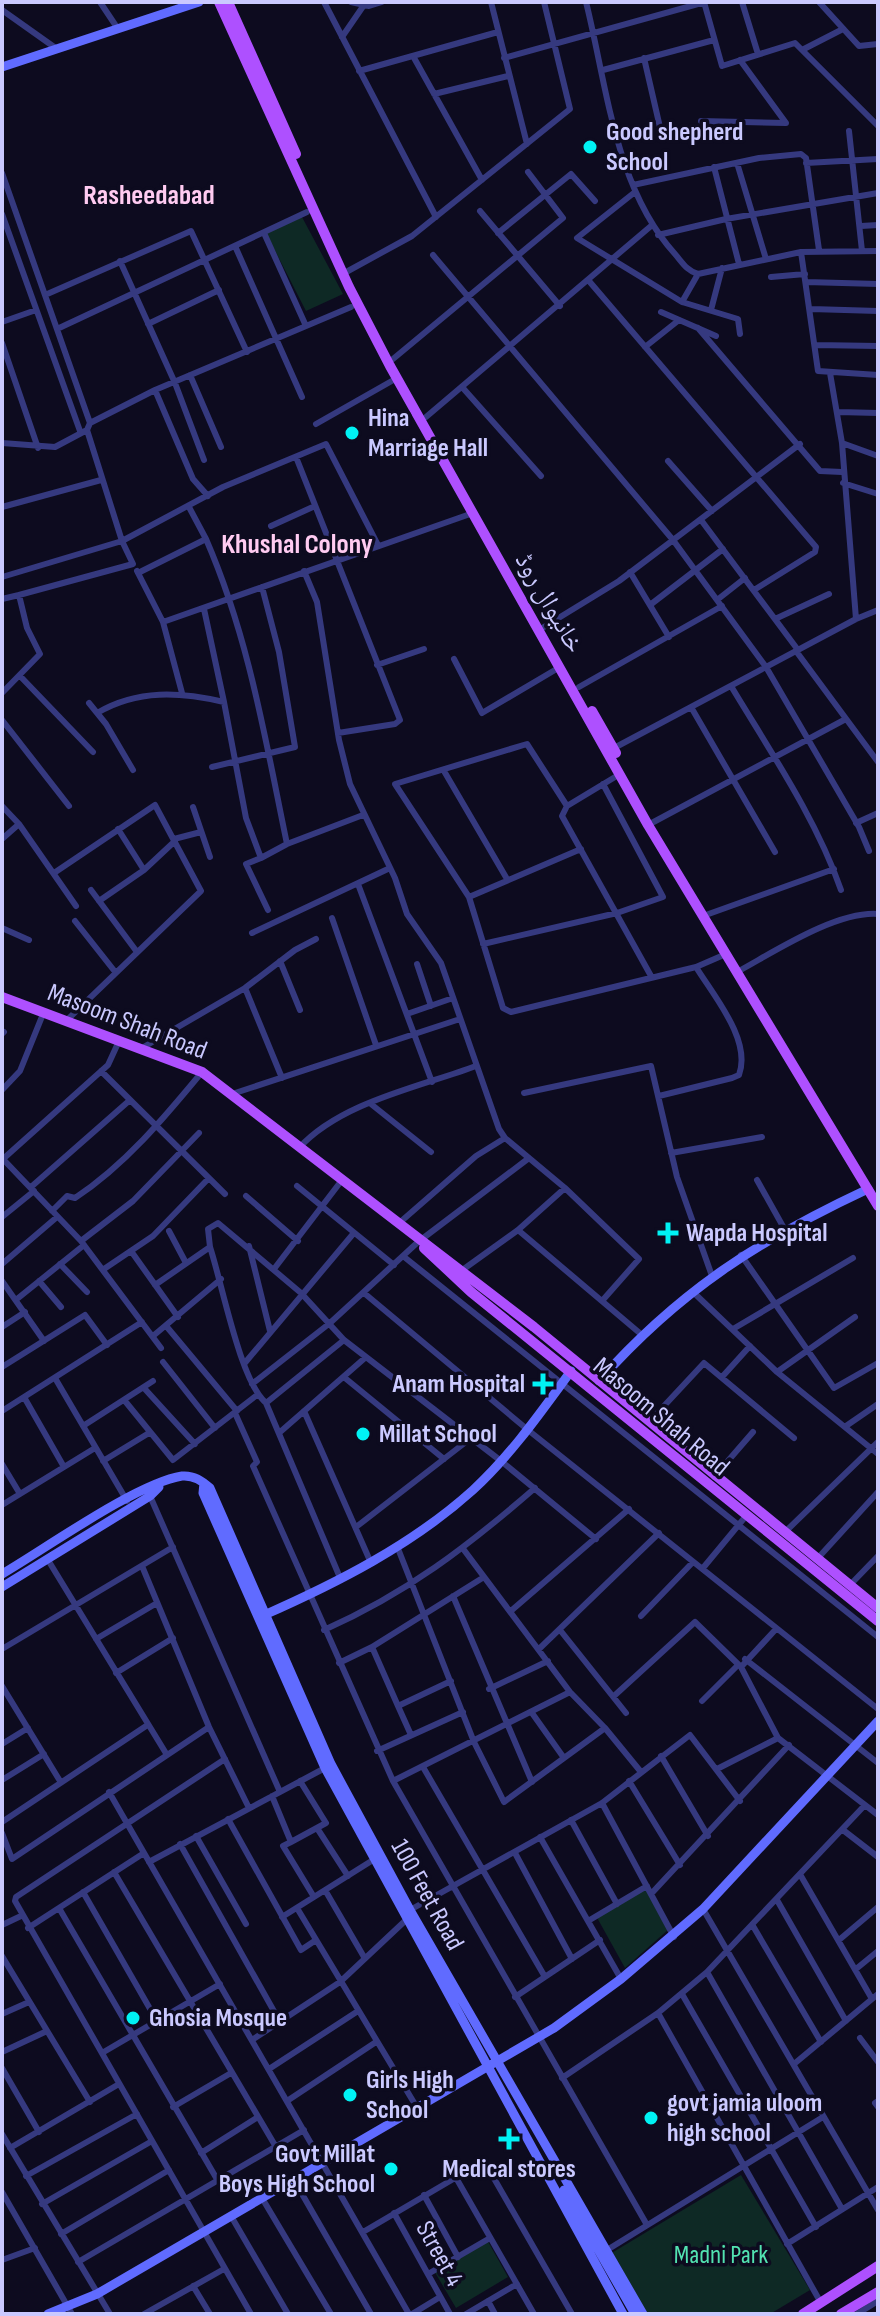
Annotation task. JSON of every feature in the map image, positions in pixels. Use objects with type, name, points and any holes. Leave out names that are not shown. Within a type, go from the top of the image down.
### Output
[{"type":"main road","points":[[2,67],[199,2]]},
{"type":"main road","name":"خانیوال روڈ","points":[[219,2],[349,287],[397,378],[473,513],[579,687],[620,773],[873,1192],[878,1206]]},
{"type":"main road","name":"خانیوال روڈ","points":[[228,2],[348,271],[393,359],[560,667],[651,824]]},
{"type":"main road","name":"خانیوال روڈ","points":[[706,915],[726,954],[739,971]]},
{"type":"main road","name":"Masoom Shah Road","points":[[2,997],[202,1072],[419,1242],[534,1327],[878,1621]]},
{"type":"main road","points":[[599,1381],[642,1335],[741,1255],[785,1230],[873,1192]]},
{"type":"main road","name":"Masoom Shah Road","points":[[419,1242],[432,1259],[527,1337],[714,1477],[752,1516],[785,1532],[878,1607]]},
{"type":"main road","points":[[527,1337],[534,1327]]},
{"type":"main road","points":[[263,1616],[371,1563],[472,1491],[528,1430],[571,1371]]},
{"type":"main road","name":"100 Feet Road","points":[[6,1585],[161,1484],[184,1476],[210,1488],[325,1768],[406,1920],[493,2063]]},
{"type":"main road","name":"100 Feet Road","points":[[3,1573],[129,1504],[150,1496],[161,1484]]},
{"type":"main road","name":"100 Feet Road","points":[[263,1616],[331,1764],[536,2141],[623,2314]]},
{"type":"main road","points":[[48,2314],[70,2310],[204,2233],[416,2106],[539,2037],[621,1979],[674,1937],[703,1909],[858,1747],[878,1721]]},
{"type":"main road","points":[[536,2141],[635,2314]]},
{"type":"main road","name":"100 Feet Road","points":[[536,2141],[607,2250],[643,2314]]},
{"type":"main road","points":[[803,2314],[878,2266]]},
{"type":"main road","points":[[841,2314],[878,2292]]},
{"type":"street","points":[[100,2],[118,29]]},
{"type":"street","points":[[324,2],[436,217]]},
{"type":"street","points":[[351,2],[364,5],[382,2]]},
{"type":"street","points":[[491,2],[527,144]]},
{"type":"street","points":[[348,271],[412,236],[570,109],[544,2]]},
{"type":"street","points":[[586,2],[634,189],[651,226],[687,268],[698,274],[801,252],[878,251]]},
{"type":"street","points":[[666,2],[668,12]]},
{"type":"street","points":[[504,58],[705,2],[722,66],[792,42],[878,126]]},
{"type":"street","points":[[742,2],[758,54]]},
{"type":"street","points":[[819,2],[841,30],[859,46],[878,44]]},
{"type":"street","points":[[342,37],[364,5]]},
{"type":"street","points":[[2,10],[57,49]]},
{"type":"street","points":[[802,50],[841,30]]},
{"type":"street","points":[[359,71],[498,32]]},
{"type":"street","points":[[603,70],[714,40]]},
{"type":"street","points":[[413,56],[482,180]]},
{"type":"street","points":[[644,58],[662,136]]},
{"type":"street","points":[[701,121],[786,123],[740,60]]},
{"type":"street","points":[[434,94],[508,76]]},
{"type":"street","points":[[849,131],[862,251]]},
{"type":"street","points":[[740,334],[738,319],[682,302],[577,236],[634,189],[714,167],[798,154],[804,155],[806,163],[819,250]]},
{"type":"street","points":[[806,163],[878,159]]},
{"type":"street","points":[[737,163],[766,259]]},
{"type":"street","points":[[714,167],[739,264]]},
{"type":"street","points":[[393,359],[564,217],[528,172]]},
{"type":"street","points":[[2,173],[57,329],[122,541],[163,622],[182,693]]},
{"type":"street","points":[[498,233],[572,173],[595,201]]},
{"type":"street","points":[[658,235],[813,202],[878,193]]},
{"type":"street","points":[[480,211],[560,306]]},
{"type":"street","points":[[57,329],[307,212]]},
{"type":"street","points":[[2,214],[36,310],[86,428]]},
{"type":"street","points":[[861,226],[878,225]]},
{"type":"street","points":[[426,417],[651,226]]},
{"type":"street","points":[[45,295],[191,231],[247,352]]},
{"type":"street","points":[[264,233],[306,326]]},
{"type":"street","points":[[235,246],[302,397]]},
{"type":"street","points":[[801,252],[818,371],[878,375]]},
{"type":"street","points":[[433,255],[696,571],[766,667],[869,851]]},
{"type":"street","points":[[120,261],[175,383],[204,460]]},
{"type":"street","points":[[711,310],[722,268]]},
{"type":"street","points":[[682,302],[698,274]]},
{"type":"street","points":[[771,277],[878,284]]},
{"type":"street","points":[[589,281],[817,550],[754,590]]},
{"type":"street","points":[[148,324],[219,290]]},
{"type":"street","points":[[2,443],[55,447],[155,390],[351,307]]},
{"type":"street","points":[[811,309],[878,311]]},
{"type":"street","points":[[2,322],[36,310]]},
{"type":"street","points":[[661,312],[716,336]]},
{"type":"street","points":[[645,347],[679,320]]},
{"type":"street","points":[[698,328],[820,471],[842,472]]},
{"type":"street","points":[[2,343],[38,448]]},
{"type":"street","points":[[815,345],[878,346]]},
{"type":"street","points":[[830,373],[842,443],[856,619]]},
{"type":"street","points":[[190,375],[221,447]]},
{"type":"street","points":[[316,424],[397,378]]},
{"type":"street","points":[[462,387],[541,476]]},
{"type":"street","points":[[155,390],[193,479],[208,496]]},
{"type":"street","points":[[838,412],[878,413]]},
{"type":"street","points":[[842,443],[878,456]]},
{"type":"street","points":[[2,577],[122,541],[208,496],[326,444],[378,545]]},
{"type":"street","points":[[542,629],[630,572],[800,444]]},
{"type":"street","points":[[296,457],[399,723],[338,733]]},
{"type":"street","points":[[668,461],[712,511]]},
{"type":"street","points":[[2,507],[101,480]]},
{"type":"street","points":[[843,483],[878,494]]},
{"type":"street","points":[[271,526],[315,506]]},
{"type":"street","points":[[189,507],[232,598],[250,659],[287,844]]},
{"type":"street","points":[[163,622],[473,513]]},
{"type":"street","points":[[701,520],[775,619],[844,720],[878,762]]},
{"type":"street","points":[[138,573],[206,539]]},
{"type":"street","points":[[650,605],[723,549]]},
{"type":"street","points":[[2,599],[133,564]]},
{"type":"street","points":[[304,571],[317,602],[343,763],[407,914],[441,963],[476,1066],[505,1138],[565,1188],[639,1259],[602,1301]]},
{"type":"street","points":[[630,572],[669,637]]},
{"type":"street","points":[[579,687],[669,637],[719,603],[745,578]]},
{"type":"street","points":[[212,767],[295,747],[279,652],[262,587]]},
{"type":"street","points":[[775,619],[829,594]]},
{"type":"street","points":[[2,693],[40,654],[27,628],[19,595]]},
{"type":"street","points":[[204,609],[246,818],[261,858]]},
{"type":"street","points":[[610,750],[878,610]]},
{"type":"street","points":[[377,665],[424,649]]},
{"type":"street","points":[[454,659],[482,713],[560,667]]},
{"type":"street","points":[[20,676],[93,752]]},
{"type":"street","points":[[731,686],[834,869],[841,890]]},
{"type":"street","points":[[97,713],[115,703],[140,696],[182,693],[224,702]]},
{"type":"street","points":[[89,703],[133,770]]},
{"type":"street","points":[[691,707],[775,852]]},
{"type":"street","points":[[2,720],[69,806]]},
{"type":"street","points":[[651,824],[844,720]]},
{"type":"street","points":[[567,806],[527,744],[395,784],[469,897],[503,1008],[511,1012],[696,967],[726,954]]},
{"type":"street","points":[[444,771],[507,879]]},
{"type":"street","points":[[620,773],[567,806],[562,816],[651,976]]},
{"type":"street","points":[[483,944],[617,913],[659,899],[663,893],[603,784]]},
{"type":"street","points":[[54,873],[155,805],[201,891],[66,1021]]},
{"type":"street","points":[[2,806],[19,824],[76,906]]},
{"type":"street","points":[[193,807],[210,857]]},
{"type":"street","points":[[856,823],[878,813]]},
{"type":"street","points":[[268,910],[246,864],[287,844],[363,815]]},
{"type":"street","points":[[2,839],[19,824]]},
{"type":"street","points":[[118,829],[144,870]]},
{"type":"street","points":[[99,901],[144,870],[174,840],[201,832]]},
{"type":"street","points":[[469,897],[581,849]]},
{"type":"street","points":[[252,933],[390,868]]},
{"type":"street","points":[[706,915],[834,869]]},
{"type":"street","points":[[358,884],[432,1082]]},
{"type":"street","points":[[91,890],[137,952]]},
{"type":"street","points":[[739,971],[846,919],[878,914]]},
{"type":"street","points":[[332,918],[376,1045]]},
{"type":"street","points":[[75,921],[116,973]]},
{"type":"street","points":[[2,928],[29,940]]},
{"type":"street","points":[[142,1048],[245,988],[316,939]]},
{"type":"street","points":[[280,961],[300,1010]]},
{"type":"street","points":[[417,964],[431,1006]]},
{"type":"street","points":[[659,1096],[732,1078],[739,1075],[742,1068],[737,1038],[696,967]]},
{"type":"street","points":[[245,988],[282,1078]]},
{"type":"street","points":[[407,1014],[453,998]]},
{"type":"street","points":[[2,1090],[20,1071],[43,1014]]},
{"type":"street","points":[[230,1094],[460,1019]]},
{"type":"street","points":[[119,1041],[101,1071],[4,1162],[104,1269],[161,1348]]},
{"type":"street","points":[[524,1093],[648,1065],[659,1096],[671,1153],[712,1276]]},
{"type":"street","points":[[299,1148],[313,1133],[371,1104],[476,1066]]},
{"type":"street","points":[[101,1071],[225,1194]]},
{"type":"street","points":[[2,1264],[55,1214],[67,1196],[75,1198],[106,1175],[156,1127],[202,1072]]},
{"type":"street","points":[[2,1217],[130,1100]]},
{"type":"street","points":[[371,1104],[431,1152]]},
{"type":"street","points":[[17,1299],[133,1201],[199,1133]]},
{"type":"street","points":[[671,1153],[762,1137]]},
{"type":"street","points":[[398,1224],[476,1156],[505,1138]]},
{"type":"street","points":[[252,1384],[330,1323],[419,1242],[529,1158]]},
{"type":"street","points":[[104,1269],[153,1236],[209,1178]]},
{"type":"street","points":[[274,1269],[342,1179]]},
{"type":"street","points":[[757,1180],[785,1230]]},
{"type":"street","points":[[297,1186],[394,1265]]},
{"type":"street","points":[[461,1271],[518,1230],[565,1188]]},
{"type":"street","points":[[246,1196],[298,1241]]},
{"type":"street","points":[[341,1580],[266,1403],[257,1395],[244,1364],[210,1247],[208,1229],[218,1223],[249,1246],[301,1293],[344,1340],[596,1539]]},
{"type":"street","points":[[518,1230],[642,1335]]},
{"type":"street","points":[[169,1231],[186,1263]]},
{"type":"street","points":[[244,1364],[353,1234]]},
{"type":"street","points":[[249,1246],[270,1331]]},
{"type":"street","points":[[155,1285],[210,1247]]},
{"type":"street","points":[[131,1251],[178,1317]]},
{"type":"street","points":[[741,1255],[837,1389],[878,1363]]},
{"type":"street","points":[[403,1256],[878,1637]]},
{"type":"street","points":[[733,1329],[853,1258]]},
{"type":"street","points":[[60,1264],[87,1292]]},
{"type":"street","points":[[153,1336],[221,1279]]},
{"type":"street","points":[[2,1281],[44,1341]]},
{"type":"street","points":[[39,1281],[61,1307]]},
{"type":"street","points":[[693,1292],[777,1372],[878,1454]]},
{"type":"street","points":[[364,1293],[528,1430],[878,1709]]},
{"type":"street","points":[[2,1327],[25,1312]]},
{"type":"street","points":[[2,1367],[85,1315],[107,1345]]},
{"type":"street","points":[[777,1372],[855,1317]]},
{"type":"street","points":[[2,1411],[142,1322]]},
{"type":"street","points":[[167,1327],[236,1412],[257,1462],[254,1468],[377,1751],[647,2225]]},
{"type":"street","points":[[266,1403],[344,1340]]},
{"type":"street","points":[[722,1377],[750,1346]]},
{"type":"street","points":[[279,1433],[366,1357]]},
{"type":"street","points":[[163,1362],[215,1428]]},
{"type":"street","points":[[643,1421],[701,1364],[706,1364],[794,1438]]},
{"type":"street","points":[[55,1378],[129,1504]]},
{"type":"street","points":[[345,1378],[444,1459]]},
{"type":"street","points":[[83,1426],[153,1381]]},
{"type":"street","points":[[144,1388],[195,1444]]},
{"type":"street","points":[[125,1401],[173,1460],[257,1395]]},
{"type":"street","points":[[24,1397],[64,1467]]},
{"type":"street","points":[[846,1426],[878,1404]]},
{"type":"street","points":[[304,1411],[371,1563]]},
{"type":"street","points":[[714,1477],[753,1432]]},
{"type":"street","points":[[103,1461],[149,1433]]},
{"type":"street","points":[[356,1527],[471,1438]]},
{"type":"street","points":[[785,1532],[878,1442]]},
{"type":"street","points":[[2,1505],[95,1448]]},
{"type":"street","points":[[2,1464],[20,1494]]},
{"type":"street","points":[[324,1630],[365,1612],[464,1550],[535,1488]]},
{"type":"street","points":[[818,1558],[878,1492]]},
{"type":"street","points":[[150,1496],[280,1792]]},
{"type":"street","points":[[512,1610],[629,1509]]},
{"type":"street","points":[[703,1568],[752,1516]]},
{"type":"street","points":[[539,1649],[659,1533]]},
{"type":"street","points":[[397,1546],[474,1742],[504,1802],[605,1728]]},
{"type":"street","points":[[2,1649],[173,1547]]},
{"type":"street","points":[[464,1550],[512,1610],[570,1692],[641,1772]]},
{"type":"street","points":[[850,1585],[878,1556]]},
{"type":"street","points":[[48,1560],[146,1726],[167,1755]]},
{"type":"street","points":[[641,1616],[693,1562]]},
{"type":"street","points":[[142,1566],[209,1727],[249,1808]]},
{"type":"street","points":[[3,1573],[6,1585]]},
{"type":"street","points":[[339,1663],[372,1647],[484,1577]]},
{"type":"street","points":[[453,1596],[489,1689],[532,1782]]},
{"type":"street","points":[[96,1639],[157,1603]]},
{"type":"street","points":[[614,1696],[695,1622],[739,1667],[778,1738],[878,1815]]},
{"type":"street","points":[[702,1701],[776,1629]]},
{"type":"street","points":[[560,1630],[626,1713]]},
{"type":"street","points":[[116,1673],[173,1638]]},
{"type":"street","points":[[372,1647],[411,1735]]},
{"type":"street","points":[[745,1659],[878,1763]]},
{"type":"street","points":[[489,1689],[548,1661]]},
{"type":"street","points":[[398,1706],[451,1681]]},
{"type":"street","points":[[2,1686],[60,1781]]},
{"type":"street","points":[[393,1781],[507,1727],[570,1692]]},
{"type":"street","points":[[377,1751],[463,1712]]},
{"type":"street","points":[[532,1713],[564,1758]]},
{"type":"street","points":[[2,1822],[146,1726]]},
{"type":"street","points":[[2,1833],[12,1859],[209,1727]]},
{"type":"street","points":[[2,1744],[28,1728]]},
{"type":"street","points":[[410,1910],[602,1803],[690,1735],[740,1801]]},
{"type":"street","points":[[717,1769],[778,1738]]},
{"type":"street","points":[[651,1894],[708,1836],[789,1745]]},
{"type":"street","points":[[2,1780],[44,1754]]},
{"type":"street","points":[[661,1756],[708,1836]]},
{"type":"street","points":[[225,1759],[16,1897],[21,1916],[251,2314]]},
{"type":"street","points":[[423,1767],[545,1977]]},
{"type":"street","points":[[149,1862],[325,1768]]},
{"type":"street","points":[[300,1781],[326,1823],[283,1846],[314,1897]]},
{"type":"street","points":[[629,1781],[680,1865]]},
{"type":"street","points":[[109,1792],[411,2314],[440,2297]]},
{"type":"street","points":[[272,1796],[291,1842]]},
{"type":"street","points":[[602,1803],[674,1937]]},
{"type":"street","points":[[562,2078],[658,2013],[707,1972],[865,1805]]},
{"type":"street","points":[[228,1819],[301,1950],[316,1940]]},
{"type":"street","points":[[571,1820],[617,1904]]},
{"type":"street","points":[[317,1828],[348,1876]]},
{"type":"street","points":[[843,1830],[878,1857]]},
{"type":"street","points":[[196,1836],[246,1924]]},
{"type":"street","points":[[540,1837],[621,1979]]},
{"type":"street","points":[[180,1844],[280,2022]]},
{"type":"street","points":[[28,1928],[144,1853]]},
{"type":"street","points":[[515,1853],[572,1959]]},
{"type":"street","points":[[282,1917],[373,1860]]},
{"type":"street","points":[[114,1872],[188,2003],[276,2147]]},
{"type":"street","points":[[794,2064],[875,1996],[801,1876]]},
{"type":"street","points":[[588,1921],[647,1886]]},
{"type":"street","points":[[325,1890],[364,1957]]},
{"type":"street","points":[[83,1892],[157,2021]]},
{"type":"street","points":[[777,1900],[846,2021]]},
{"type":"street","points":[[839,1940],[878,1907]]},
{"type":"street","points":[[59,1908],[218,2181]]},
{"type":"street","points":[[297,1908],[416,2106]]},
{"type":"street","points":[[703,1909],[878,2210]]},
{"type":"street","points":[[2,1925],[21,1916]]},
{"type":"street","points":[[252,2040],[340,1982],[406,1920]]},
{"type":"street","points":[[753,1926],[821,2042]]},
{"type":"street","points":[[515,1997],[600,1940]]},
{"type":"street","points":[[856,1969],[878,1951]]},
{"type":"street","points":[[2,1956],[90,2102]]},
{"type":"street","points":[[2,1977],[12,1972]]},
{"type":"street","points":[[707,1972],[842,2209]]},
{"type":"street","points":[[102,2053],[220,1984]]},
{"type":"street","points":[[682,1994],[816,2227]]},
{"type":"street","points":[[2,2014],[29,2002]]},
{"type":"street","points":[[269,2069],[358,2011]]},
{"type":"street","points":[[658,2013],[821,2303]]},
{"type":"street","points":[[2,2052],[47,2031]]},
{"type":"street","points":[[860,2038],[878,2062]]},
{"type":"street","points":[[287,2101],[376,2042]]},
{"type":"street","points":[[2,2068],[39,2132]]},
{"type":"street","points":[[173,2107],[231,2073]]},
{"type":"street","points":[[10,2148],[119,2084]]},
{"type":"street","points":[[878,2101],[878,2107]]},
{"type":"street","points":[[26,2176],[137,2114]]},
{"type":"street","points":[[201,2153],[258,2117]]},
{"type":"street","points":[[607,2250],[823,2117]]},
{"type":"street","points":[[78,2262],[304,2130]]},
{"type":"street","points":[[2,2134],[110,2314]]},
{"type":"street","points":[[42,2204],[152,2141]]},
{"type":"street","points":[[363,2232],[484,2161],[572,2314]]},
{"type":"street","points":[[61,2234],[169,2170]]},
{"type":"street","points":[[455,2176],[534,2314]]},
{"type":"street","points":[[294,2180],[371,2314]]},
{"type":"street","points":[[787,2244],[878,2187]]},
{"type":"street","points":[[2,2192],[70,2310]]},
{"type":"street","points":[[424,2195],[458,2257]]},
{"type":"street","points":[[262,2198],[331,2314]]},
{"type":"street","name":"Street 4","points":[[394,2213],[450,2314]]},
{"type":"street","points":[[231,2216],[288,2314]]},
{"type":"street","points":[[428,2274],[490,2238]]},
{"type":"street","points":[[2,2260],[35,2248]]},
{"type":"street","points":[[144,2314],[224,2269]]},
{"type":"street","points":[[466,2314],[517,2284]]},
{"type":"street","points":[[193,2286],[210,2314]]},
{"type":"street","points":[[488,2301],[495,2314]]},
{"type":"street","points":[[857,2314],[878,2301]]},
{"type":"green space","points":[[302,217],[343,294],[306,311],[266,233]]},
{"type":"green space","points":[[646,1884],[669,1929],[625,1968],[595,1914]]},
{"type":"green space","name":"Madni Park","points":[[741,2175],[810,2290],[770,2314],[644,2314],[610,2254]]},
{"type":"green space","points":[[486,2238],[508,2277],[456,2308],[433,2269]]},
{"type":"place","name":"Good shepherd School","points":[[590,147]]},
{"type":"place","name":"Hina Marriage Hall","points":[[352,433]]},
{"type":"place","name":"Wapda Hospital","points":[[668,1233]]},
{"type":"place","name":"Anam Hospital","points":[[543,1384]]},
{"type":"place","name":"Millat School","points":[[363,1434]]},
{"type":"place","name":"Ghosia Mosque","points":[[133,2018]]},
{"type":"place","name":"Girls High School","points":[[350,2095]]},
{"type":"place","name":"govt jamia uloom high school","points":[[651,2118]]},
{"type":"place","name":"Medical stores","points":[[509,2139]]},
{"type":"place","name":"Govt Millat Boys High School","points":[[391,2169]]},
{"type":"district","name":"Rasheedabad","points":[[149,195]]},
{"type":"district","name":"Khushal Colony","points":[[297,544]]}]
